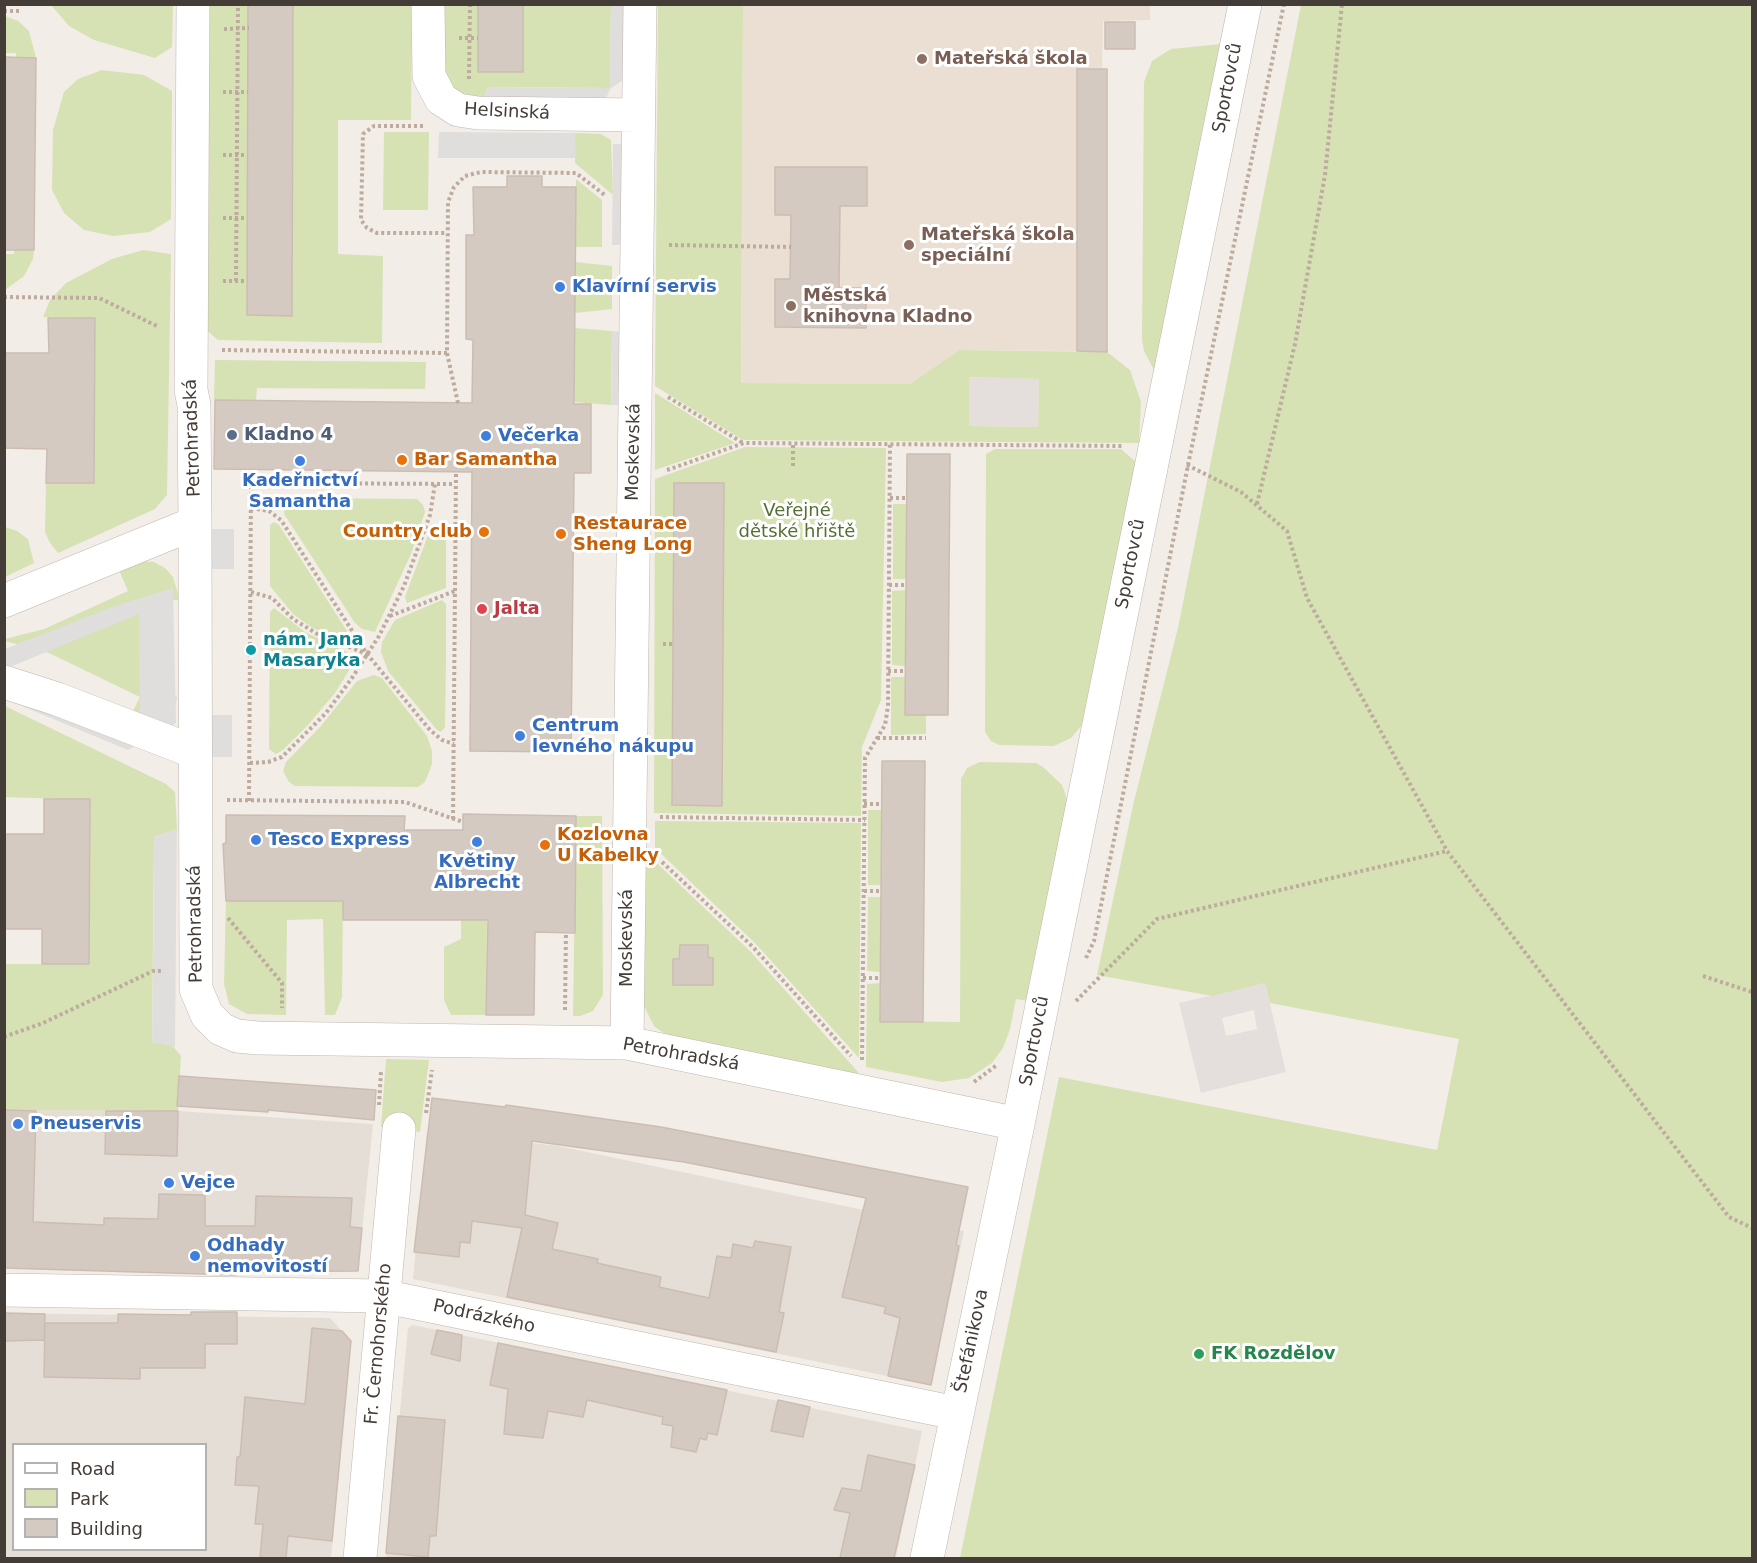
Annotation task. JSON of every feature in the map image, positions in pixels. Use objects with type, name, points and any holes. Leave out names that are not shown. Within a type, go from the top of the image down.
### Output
[{"type":"street","name":"Petrohradská","points":[[193,4],[191,349],[195,523],[196,989],[207,1014],[221,1029],[237,1036],[627,1043],[860,1081],[1018,1124]]},
{"type":"street","name":"Helsinská","points":[[428,4],[428,68],[431,84],[449,105],[469,113],[638,115]]},
{"type":"street","name":"Moskevská","points":[[627,1043],[628,817],[640,4]]},
{"type":"street","name":"Sportovců","points":[[1018,1124],[1058,1013],[1153,456],[1245,4]]},
{"type":"street","points":[[4,601],[195,523]]},
{"type":"street","points":[[4,682],[57,699],[195,752]]},
{"type":"street","name":"Fr. Černohorského","points":[[360,1558],[382,1296],[401,1122]]},
{"type":"street","name":"Štefánikova","points":[[927,1558],[1018,1124]]},
{"type":"street","name":"Podrázkého","points":[[4,1290],[382,1296],[956,1413]]},
{"type":"path","points":[[236,281],[238,4]]},
{"type":"path","points":[[469,113],[470,4]]},
{"type":"path","points":[[1084,962],[1094,941],[1188,465],[1284,4]]},
{"type":"path","points":[[1257,504],[1295,344],[1325,175],[1342,4]]},
{"type":"path","points":[[4,11],[22,11]]},
{"type":"path","points":[[427,126],[374,126],[363,134],[361,220],[367,228],[377,233],[447,233]]},
{"type":"path","points":[[458,403],[447,353],[447,233],[450,194],[459,181],[473,173],[576,173],[607,197],[608,206]]},
{"type":"path","points":[[637,244],[791,247]]},
{"type":"path","points":[[4,297],[99,298],[165,330]]},
{"type":"path","points":[[191,349],[447,353]]},
{"type":"path","points":[[661,393],[744,443]]},
{"type":"path","points":[[634,477],[651,476],[744,443],[1125,446],[1188,465],[1224,482],[1257,504],[1287,531],[1307,598],[1447,851],[1730,1217],[1752,1228]]},
{"type":"path","points":[[793,444],[793,466]]},
{"type":"path","points":[[860,1081],[865,758],[885,725],[888,706],[890,444]]},
{"type":"path","points":[[453,819],[456,471]]},
{"type":"path","points":[[249,801],[251,483],[455,484]]},
{"type":"path","points":[[250,763],[275,761],[296,745],[326,713],[368,654],[389,616],[430,515],[435,484]]},
{"type":"path","points":[[890,498],[907,498]]},
{"type":"path","points":[[251,508],[269,511],[281,520],[368,654],[430,730],[442,740],[454,744]]},
{"type":"path","points":[[889,585],[906,585]]},
{"type":"path","points":[[389,616],[455,591]]},
{"type":"path","points":[[250,592],[272,598],[293,619],[319,635],[368,654]]},
{"type":"path","points":[[888,671],[905,672]]},
{"type":"path","points":[[877,738],[926,738]]},
{"type":"path","points":[[223,803],[227,800],[405,802],[463,822]]},
{"type":"path","points":[[864,804],[882,804]]},
{"type":"path","points":[[628,817],[865,820]]},
{"type":"path","points":[[1058,1013],[1157,918],[1447,851]]},
{"type":"path","points":[[657,857],[753,947],[860,1081]]},
{"type":"path","points":[[864,891],[881,891]]},
{"type":"path","points":[[224,913],[282,983],[282,1011]]},
{"type":"path","points":[[565,1022],[566,932]]},
{"type":"path","points":[[4,1037],[43,1023],[153,970],[196,971]]},
{"type":"path","points":[[1703,976],[1752,992]]},
{"type":"path","points":[[863,978],[881,978]]},
{"type":"path","points":[[384,1040],[401,1122]]},
{"type":"path","points":[[401,1122],[434,1041]]},
{"type":"path","points":[[971,1083],[988,1074],[1002,1060]]},
{"type":"shaded area","points":[[611,5],[633,5],[633,73],[610,89],[602,108],[481,106],[488,87],[610,88]]},
{"type":"shaded area","name":"Mateřská škola speciální","points":[[743,5],[1150,5],[1150,20],[1103,21],[1102,69],[1077,70],[1077,351],[959,350],[910,384],[741,383]]},
{"type":"shaded area","points":[[439,132],[575,133],[576,158],[438,158]]},
{"type":"shaded area","points":[[613,144],[625,144],[624,245],[612,245]]},
{"type":"shaded area","points":[[612,331],[624,332],[624,405],[611,405]]},
{"type":"shaded area","points":[[969,377],[1039,379],[1038,427],[968,426]]},
{"type":"shaded area","points":[[210,529],[234,529],[234,569],[210,569]]},
{"type":"shaded area","points":[[173,588],[176,723],[128,750],[5,699],[140,723],[139,614],[5,669],[5,649],[115,606]]},
{"type":"shaded area","points":[[209,715],[232,715],[232,757],[209,757]]},
{"type":"shaded area","points":[[177,829],[175,1047],[152,1042],[154,837]]},
{"type":"shaded area","points":[[1265,983],[1286,1072],[1201,1093],[1179,1003]],"holes":[[[1254,1010],[1257,1029],[1226,1036],[1222,1018]]]},
{"type":"shaded area","points":[[5,1110],[178,1111],[373,1124],[358,1271],[32,1268]]},
{"type":"shaded area","points":[[427,1131],[558,1146],[964,1231],[931,1385],[413,1279]]},
{"type":"shaded area","points":[[5,1313],[330,1318],[351,1341],[331,1558],[5,1558]]},
{"type":"shaded area","points":[[413,1325],[922,1431],[896,1557],[386,1558],[408,1328]]},
{"type":"green space","points":[[51,5],[173,5],[172,47],[155,58],[94,40],[69,26]]},
{"type":"green space","points":[[205,5],[248,5],[247,315],[291,316],[293,5],[412,5],[411,120],[338,120],[338,254],[383,256],[382,343],[218,340],[203,327]]},
{"type":"green space","points":[[435,5],[478,5],[478,72],[522,72],[523,5],[611,5],[610,88],[488,87],[481,106],[462,103],[435,67]]},
{"type":"green space","points":[[658,5],[743,5],[741,383],[910,384],[959,350],[1107,352],[1130,370],[1141,402],[1139,443],[743,440],[655,386]],"holes":[[[969,377],[1039,379],[1038,427],[969,426]]]},
{"type":"green space","points":[[1301,5],[1752,5],[1752,1558],[960,1558],[1059,1077],[1437,1150],[1459,1039],[1270,1003],[1265,983],[1212,996],[1097,975],[1134,801],[1178,628]]},
{"type":"green space","points":[[5,16],[18,21],[29,31],[36,58],[16,57],[16,53],[5,53]]},
{"type":"green space","points":[[1222,44],[1155,372],[1144,351],[1142,339],[1144,82],[1152,61],[1171,49]]},
{"type":"green space","points":[[102,70],[144,75],[172,91],[171,219],[150,232],[113,236],[84,230],[64,213],[52,190],[53,130],[64,92],[78,79]]},
{"type":"green space","points":[[384,132],[429,132],[428,210],[383,210]]},
{"type":"green space","points":[[575,133],[601,134],[611,140],[613,195],[575,163]]},
{"type":"green space","points":[[576,179],[602,200],[602,247],[575,247]]},
{"type":"green space","points":[[14,250],[34,250],[33,259],[24,276],[5,290],[5,254],[14,254]]},
{"type":"green space","points":[[143,250],[171,254],[167,495],[155,509],[58,553],[45,532],[46,483],[94,483],[95,318],[43,317],[50,300],[66,283],[112,259]]},
{"type":"green space","points":[[575,262],[612,266],[612,309],[575,313]]},
{"type":"green space","points":[[575,328],[612,331],[611,405],[574,402]]},
{"type":"green space","points":[[215,360],[426,362],[425,389],[257,388],[256,401],[214,400]]},
{"type":"green space","points":[[655,393],[735,443],[655,470]]},
{"type":"green space","name":"Veřejné dětské hřiště","points":[[745,447],[886,448],[881,700],[862,747],[861,816],[654,813],[655,479]],"holes":[[[674,483],[721,806],[672,805]]]},
{"type":"green space","points":[[995,449],[1121,449],[1137,463],[1083,724],[1071,738],[1054,746],[999,745],[991,741],[985,732],[986,454]]},
{"type":"green space","points":[[299,498],[417,499],[423,505],[425,512],[411,554],[375,632],[362,629],[355,623],[284,514],[285,507]]},
{"type":"green space","points":[[893,504],[907,504],[907,579],[893,579]]},
{"type":"green space","points":[[274,522],[279,525],[347,631],[342,641],[311,627],[293,614],[270,586],[270,525]]},
{"type":"green space","points":[[5,527],[17,531],[28,539],[34,563],[5,577]]},
{"type":"green space","points":[[441,527],[446,533],[446,588],[407,603],[405,597],[430,530]]},
{"type":"green space","points":[[140,561],[154,562],[165,568],[173,577],[178,594],[178,600],[156,600],[155,696],[177,697],[174,712],[130,717],[140,697],[49,653],[5,641],[5,639],[44,629],[128,591],[119,570]]},
{"type":"green space","points":[[906,590],[906,666],[892,665],[892,591]]},
{"type":"green space","points":[[442,600],[446,604],[446,659],[445,727],[441,732],[388,671],[381,652],[382,642],[395,620]]},
{"type":"green space","points":[[274,608],[305,632],[347,652],[353,664],[335,693],[308,725],[276,754],[269,749],[270,612]]},
{"type":"green space","points":[[374,675],[382,678],[427,736],[432,751],[432,764],[425,782],[418,787],[295,786],[289,782],[283,771],[286,762],[320,727],[357,681]]},
{"type":"green space","points":[[891,677],[905,677],[905,715],[926,715],[926,734],[891,735]]},
{"type":"green space","points":[[5,706],[166,784],[175,792],[177,829],[154,837],[152,1042],[172,1045],[181,1056],[178,1111],[5,1110],[5,964],[89,964],[90,800],[5,797]]},
{"type":"green space","points":[[980,762],[1036,763],[1062,785],[1068,802],[1028,1001],[1016,999],[1010,1029],[1003,1048],[992,1063],[969,1078],[942,1082],[866,1067],[867,984],[881,983],[881,1021],[960,1022],[961,779],[967,768]]},
{"type":"green space","points":[[868,810],[882,810],[881,885],[868,885]]},
{"type":"green space","points":[[576,816],[602,816],[603,995],[593,1011],[580,1016],[573,1016]]},
{"type":"green space","points":[[655,821],[861,823],[859,1058],[755,943],[655,848]]},
{"type":"green space","points":[[645,852],[750,951],[858,1072],[857,1075],[666,1035],[654,1026],[644,1006]],"holes":[[[680,945],[708,945],[708,957],[713,958],[713,985],[674,984]]]},
{"type":"green space","points":[[868,897],[881,897],[881,972],[867,971]]},
{"type":"green space","points":[[226,901],[343,901],[342,997],[335,1015],[325,1015],[323,919],[287,920],[286,1015],[247,1014],[229,1004],[224,984]]},
{"type":"green space","points":[[461,920],[487,920],[486,1015],[451,1015],[444,1000],[444,947],[461,939]]},
{"type":"green space","points":[[386,1059],[429,1060],[420,1132],[381,1127]]},
{"type":"building","points":[[248,4],[293,4],[292,316],[247,315]]},
{"type":"building","points":[[478,4],[523,4],[523,72],[478,72]]},
{"type":"building","points":[[1105,22],[1135,22],[1135,49],[1105,49]]},
{"type":"building","points":[[4,57],[36,58],[34,250],[4,250]]},
{"type":"building","points":[[1077,69],[1107,69],[1107,352],[1077,351]]},
{"type":"building","points":[[775,167],[867,167],[867,206],[840,206],[839,288],[866,288],[866,328],[775,327],[775,279],[790,279],[791,215],[775,215]]},
{"type":"building","points":[[507,176],[542,176],[542,187],[576,187],[574,404],[591,404],[591,473],[574,473],[571,752],[470,751],[472,472],[214,469],[215,400],[472,403],[473,340],[466,339],[466,235],[474,235],[473,187],[507,187]]},
{"type":"building","points":[[48,318],[95,318],[94,483],[46,483],[47,449],[4,448],[4,353],[49,353]]},
{"type":"building","points":[[907,454],[950,454],[948,715],[905,715]]},
{"type":"building","points":[[674,483],[724,483],[722,806],[672,805]]},
{"type":"building","points":[[882,761],[925,761],[923,1022],[880,1022]]},
{"type":"building","points":[[44,799],[90,799],[89,964],[42,964],[42,929],[4,929],[4,834],[44,834]]},
{"type":"building","points":[[463,814],[576,816],[575,933],[535,932],[534,1015],[486,1015],[488,920],[343,920],[343,901],[226,901],[223,844],[226,843],[226,815],[405,816],[404,830],[463,830]]},
{"type":"building","points":[[680,945],[708,945],[708,957],[713,958],[713,985],[673,985],[673,959],[679,959]]},
{"type":"building","points":[[179,1076],[376,1090],[374,1120],[268,1110],[268,1112],[177,1106]]},
{"type":"building","points":[[432,1098],[505,1107],[506,1105],[661,1127],[968,1187],[956,1245],[959,1246],[931,1385],[888,1376],[900,1318],[884,1313],[886,1307],[842,1297],[866,1198],[684,1162],[532,1141],[525,1215],[558,1223],[552,1249],[598,1259],[597,1263],[661,1277],[659,1287],[709,1298],[717,1256],[731,1258],[733,1244],[753,1248],[755,1241],[791,1247],[779,1312],[784,1313],[776,1352],[507,1297],[522,1228],[472,1221],[470,1243],[460,1242],[459,1257],[414,1252]]},
{"type":"building","points":[[4,1110],[36,1111],[33,1222],[104,1225],[104,1218],[158,1219],[159,1194],[205,1195],[205,1226],[255,1226],[256,1196],[352,1198],[350,1227],[362,1228],[358,1271],[236,1272],[236,1275],[4,1268]]},
{"type":"building","points":[[106,1111],[178,1111],[177,1156],[105,1154]]},
{"type":"building","points":[[191,1312],[237,1312],[237,1344],[205,1344],[205,1368],[140,1368],[140,1379],[44,1377],[45,1323],[118,1323],[118,1314],[191,1315]]},
{"type":"building","points":[[4,1313],[45,1314],[44,1340],[4,1341]]},
{"type":"building","points":[[312,1328],[342,1331],[351,1341],[332,1541],[288,1536],[286,1558],[260,1558],[263,1524],[255,1524],[259,1486],[235,1485],[237,1457],[240,1457],[245,1397],[305,1404]]},
{"type":"building","points":[[437,1330],[462,1335],[460,1361],[431,1354]]},
{"type":"building","points":[[498,1343],[727,1390],[717,1435],[708,1433],[706,1440],[700,1438],[696,1452],[671,1447],[673,1426],[662,1424],[663,1417],[587,1400],[583,1417],[548,1411],[543,1438],[504,1434],[508,1389],[490,1385]]},
{"type":"building","points":[[778,1400],[810,1407],[803,1437],[771,1431]]},
{"type":"building","points":[[398,1416],[445,1420],[436,1536],[430,1536],[428,1557],[386,1553]]},
{"type":"building","points":[[868,1455],[915,1465],[894,1558],[840,1558],[850,1513],[834,1510],[842,1488],[861,1491]]},
{"type":"place","name":"Mateřská škola","points":[[922,59]]},
{"type":"place","name":"Mateřská škola speciální","points":[[909,245]]},
{"type":"place","name":"Klavírní servis","points":[[560,287]]},
{"type":"place","name":"Městská knihovna Kladno","points":[[791,306]]},
{"type":"place","name":"Kladno 4","points":[[232,435]]},
{"type":"place","name":"Večerka","points":[[486,436]]},
{"type":"place","name":"Bar Samantha","points":[[402,460]]},
{"type":"place","name":"Kadeřnictví Samantha","points":[[300,461]]},
{"type":"place","name":"Country club","points":[[484,532]]},
{"type":"place","name":"Restaurace Sheng Long","points":[[561,534]]},
{"type":"place","name":"Jalta","points":[[482,609]]},
{"type":"place","name":"nám. Jana Masaryka","points":[[251,650]]},
{"type":"place","name":"Centrum levného nákupu","points":[[520,736]]},
{"type":"place","name":"Tesco Express","points":[[256,840]]},
{"type":"place","name":"Květiny Albrecht","points":[[477,842]]},
{"type":"place","name":"Kozlovna U Kabelky","points":[[545,845]]},
{"type":"place","name":"Pneuservis","points":[[18,1124]]},
{"type":"place","name":"Vejce","points":[[169,1183]]},
{"type":"place","name":"Odhady nemovitostí","points":[[195,1256]]},
{"type":"place","name":"FK Rozdělov","points":[[1199,1354]]}]
